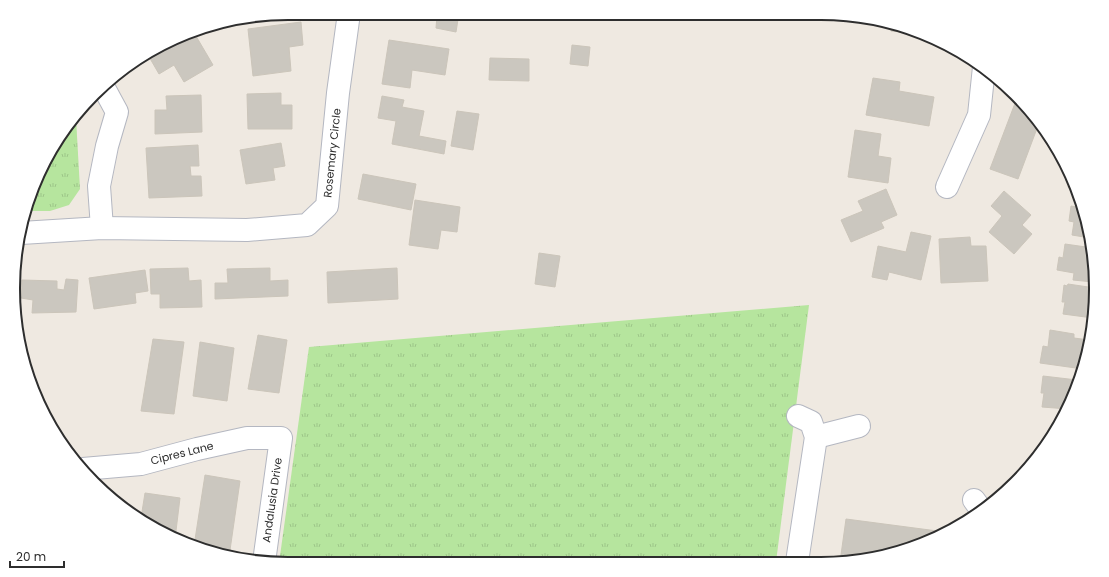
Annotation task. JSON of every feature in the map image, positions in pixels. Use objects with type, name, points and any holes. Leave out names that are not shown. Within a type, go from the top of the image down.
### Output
[{"type":"street","name":"Rosemary Circle","points":[[26,233],[102,228],[247,230],[307,225],[327,206],[338,93],[348,20]]},
{"type":"street","points":[[947,187],[979,115],[983,74]]},
{"type":"street","points":[[102,228],[99,186],[117,112],[106,92]]},
{"type":"street","points":[[798,416],[811,422],[816,437],[798,557]]},
{"type":"street","points":[[816,437],[859,426]]},
{"type":"street","name":"Cipres Lane","points":[[89,468],[141,464],[197,449],[247,438],[281,438]]},
{"type":"street","name":"Andalusia Drive","points":[[265,556],[281,438]]},
{"type":"green space","points":[[76,123],[80,189],[69,205],[50,211],[31,211],[40,186],[56,154]]},
{"type":"green space","points":[[809,305],[777,557],[280,557],[309,347]]},
{"type":"building","points":[[437,20],[458,20],[456,32],[436,28]]},
{"type":"building","points":[[301,22],[303,45],[289,47],[291,71],[253,76],[248,29]]},
{"type":"building","points":[[196,36],[213,65],[184,82],[174,65],[159,74],[150,58]]},
{"type":"building","points":[[389,40],[449,49],[445,75],[412,70],[410,88],[382,84]]},
{"type":"building","points":[[572,45],[590,47],[588,66],[570,64]]},
{"type":"building","points":[[490,58],[529,59],[529,81],[489,80]]},
{"type":"building","points":[[873,78],[900,82],[899,91],[934,97],[929,126],[866,115]]},
{"type":"building","points":[[281,93],[281,105],[292,105],[292,129],[248,129],[247,94]]},
{"type":"building","points":[[201,95],[202,132],[155,134],[155,110],[167,110],[166,96]]},
{"type":"building","points":[[382,96],[404,100],[402,107],[424,111],[419,136],[446,141],[444,154],[392,144],[396,121],[378,118]]},
{"type":"building","points":[[1015,104],[1037,129],[1018,179],[990,169]]},
{"type":"building","points":[[457,111],[479,114],[473,150],[451,146]]},
{"type":"building","points":[[855,130],[881,134],[878,156],[891,158],[888,183],[848,177]]},
{"type":"building","points":[[281,143],[285,166],[273,168],[275,180],[246,184],[240,150]]},
{"type":"building","points":[[198,145],[199,166],[190,166],[191,176],[201,176],[202,196],[149,198],[146,148]]},
{"type":"building","points":[[363,174],[416,184],[411,210],[358,199]]},
{"type":"building","points":[[886,189],[897,215],[881,222],[884,228],[851,242],[841,220],[863,211],[858,201]]},
{"type":"building","points":[[1004,191],[1031,215],[1022,225],[1032,234],[1014,254],[989,232],[1002,216],[991,206]]},
{"type":"building","points":[[415,200],[460,207],[457,232],[441,230],[438,249],[409,245]]},
{"type":"building","points":[[1071,206],[1076,207],[1084,237],[1072,235],[1074,222],[1069,221]]},
{"type":"building","points":[[911,232],[931,236],[921,280],[889,272],[887,280],[872,277],[878,246],[906,252]]},
{"type":"building","points":[[970,237],[971,246],[986,246],[988,281],[941,283],[939,239]]},
{"type":"building","points":[[1065,244],[1086,247],[1089,282],[1073,280],[1074,273],[1057,270],[1059,257],[1063,258]]},
{"type":"building","points":[[539,253],[560,256],[555,287],[535,284]]},
{"type":"building","points":[[188,268],[189,281],[201,280],[202,307],[160,308],[160,294],[151,294],[150,269]]},
{"type":"building","points":[[270,268],[270,281],[288,280],[288,296],[215,299],[215,283],[228,283],[227,269]]},
{"type":"building","points":[[397,268],[398,299],[328,303],[327,272]]},
{"type":"building","points":[[145,270],[148,291],[135,293],[136,303],[94,309],[89,278]]},
{"type":"building","points":[[66,279],[78,280],[76,312],[32,313],[33,300],[21,298],[22,280],[57,281],[57,289],[64,290]]},
{"type":"building","points":[[1068,284],[1089,287],[1087,317],[1063,314],[1065,302],[1062,302],[1064,285],[1067,286]]},
{"type":"building","points":[[1050,330],[1074,334],[1074,338],[1084,339],[1077,368],[1040,363],[1043,346],[1048,347]]},
{"type":"building","points":[[258,335],[287,340],[279,393],[248,389]]},
{"type":"building","points":[[153,339],[184,342],[174,414],[141,411]]},
{"type":"building","points":[[200,342],[234,348],[227,401],[193,396]]},
{"type":"building","points":[[1043,376],[1073,380],[1060,408],[1042,407],[1044,393],[1041,393]]},
{"type":"building","points":[[205,475],[240,481],[230,551],[195,540]]},
{"type":"building","points":[[145,493],[180,498],[176,532],[142,514]]},
{"type":"building","points":[[846,519],[935,531],[923,537],[890,548],[856,555],[841,556]]}]
